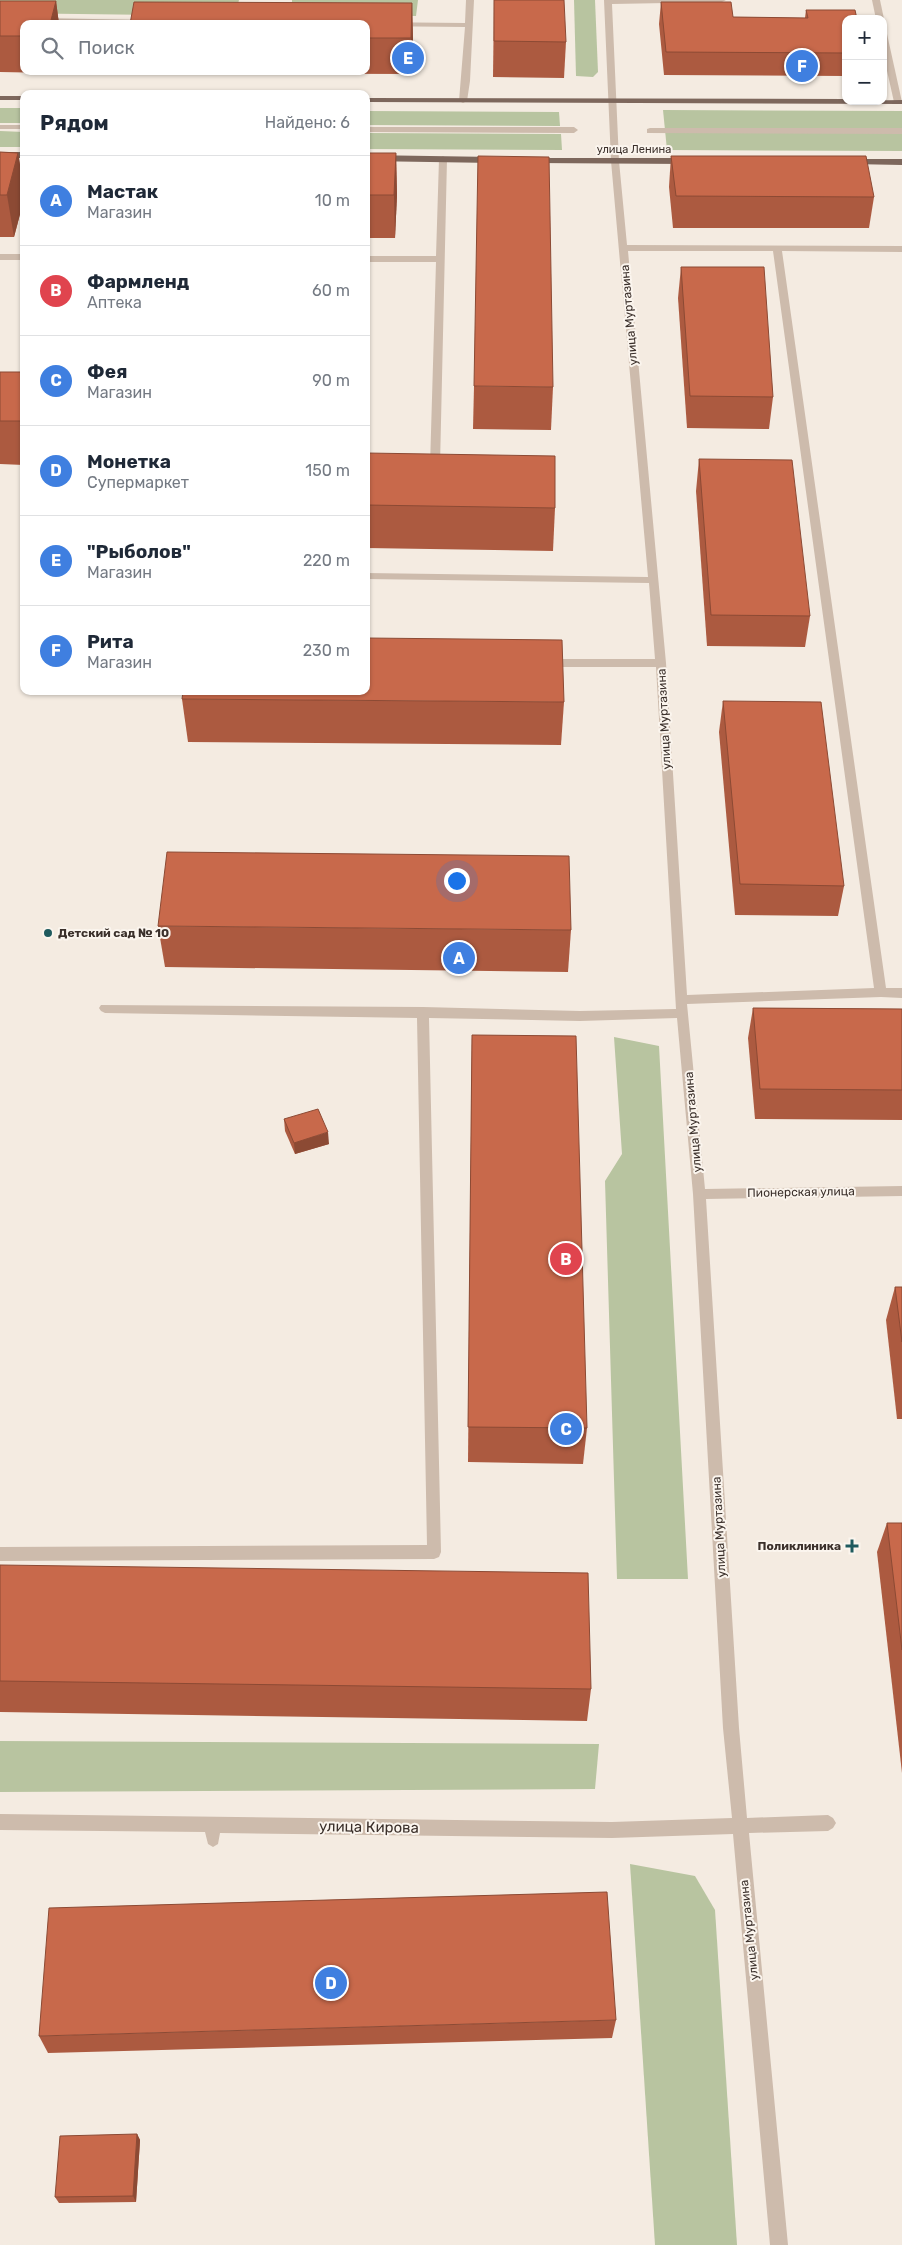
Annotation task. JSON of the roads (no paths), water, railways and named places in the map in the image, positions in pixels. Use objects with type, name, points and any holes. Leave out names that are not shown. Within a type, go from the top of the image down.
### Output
[{"type":"main road","points":[[0,98],[20,98]]},
{"type":"main road","points":[[370,100],[900,102]]},
{"type":"main road","points":[[0,155],[20,155]]},
{"type":"main road","points":[[370,158],[500,160]]},
{"type":"main road","name":"улица Ленина","points":[[528,160],[694,161]]},
{"type":"main road","points":[[842,161],[902,162]]},
{"type":"street","points":[[463,101],[470,0]]},
{"type":"street","points":[[608,1],[722,0]]},
{"type":"street","points":[[876,0],[879,15]]},
{"type":"street","name":"улица Муртазина","points":[[608,1],[615,161],[661,663],[681,1000],[699,1194],[738,1826],[779,2245]]},
{"type":"street","points":[[370,24],[468,25]]},
{"type":"street","points":[[887,50],[900,102]]},
{"type":"street","points":[[0,127],[20,127]]},
{"type":"street","points":[[370,129],[574,130]]},
{"type":"street","points":[[650,131],[902,131]]},
{"type":"street","points":[[435,466],[443,159]]},
{"type":"street","points":[[623,248],[902,249]]},
{"type":"street","points":[[778,249],[881,992]]},
{"type":"street","points":[[0,257],[20,257]]},
{"type":"street","points":[[370,259],[441,259]]},
{"type":"street","points":[[370,576],[654,580]]},
{"type":"street","points":[[533,662],[661,663]]},
{"type":"street","points":[[681,1000],[902,992]]},
{"type":"street","points":[[105,1008],[580,1016],[683,1013]]},
{"type":"street","points":[[0,1554],[434,1552],[423,1012]]},
{"type":"street","name":"Пионерская улица","points":[[699,1194],[902,1191]]},
{"type":"street","name":"улица Кирова","points":[[0,1822],[213,1832],[612,1830],[828,1823]]},
{"type":"place","name":"\"Рыболов\"","points":[[408,58]]},
{"type":"place","name":"Рита","points":[[802,66]]},
{"type":"place","name":"Детский сад № 10","points":[[48,933]]},
{"type":"place","name":"Мастак","points":[[459,958]]},
{"type":"place","name":"Фармленд","points":[[566,1259]]},
{"type":"place","name":"Фея","points":[[566,1429]]},
{"type":"place","name":"Поликлиника","points":[[852,1546]]},
{"type":"place","name":"Монетка","points":[[331,1983]]}]
